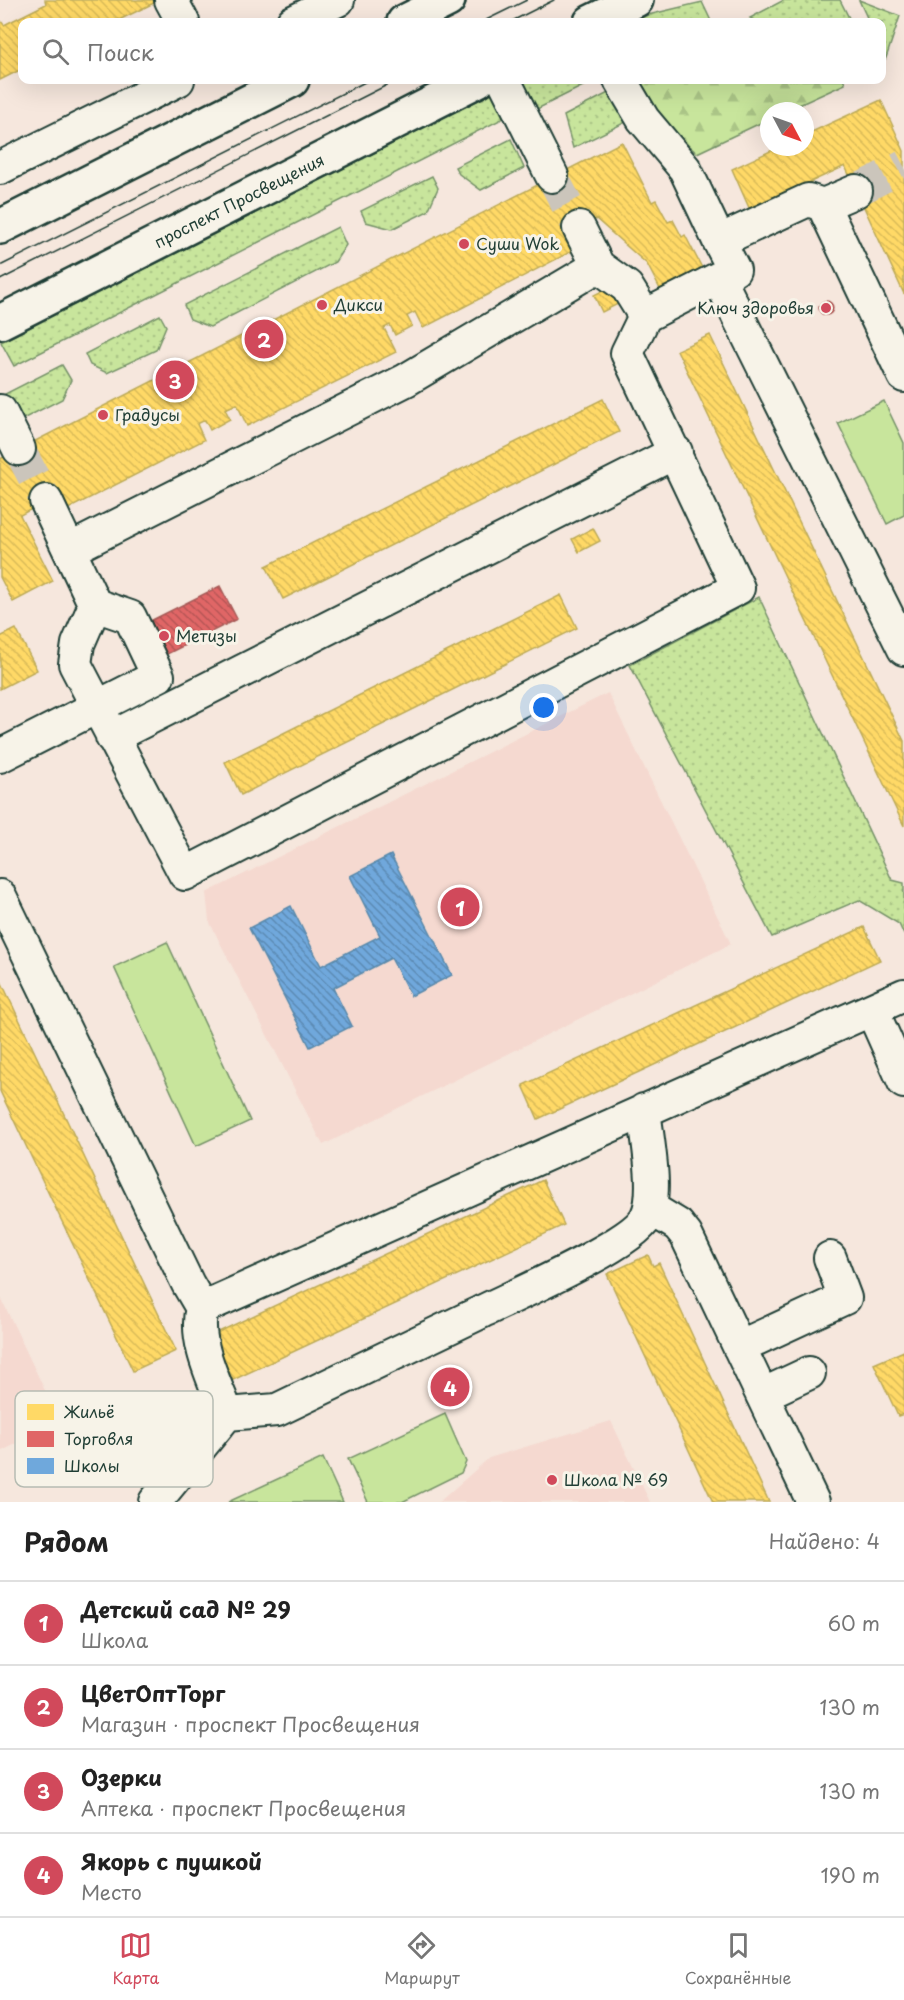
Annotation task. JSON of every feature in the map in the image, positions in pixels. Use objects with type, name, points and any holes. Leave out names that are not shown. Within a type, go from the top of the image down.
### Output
[{"type":"main road","points":[[412,18],[448,0]]},
{"type":"main road","points":[[600,18],[636,0]]},
{"type":"main road","points":[[0,227],[283,84]]},
{"type":"main road","name":"проспект Просвещения","points":[[0,322],[470,84]]},
{"type":"lane","points":[[171,0],[181,18]]},
{"type":"lane","points":[[301,18],[338,0]]},
{"type":"lane","points":[[0,168],[170,84]]},
{"type":"lane","points":[[506,84],[552,176]]},
{"type":"lane","points":[[95,605],[78,644],[75,664],[185,874],[738,588],[676,452],[627,353],[645,316],[734,270],[685,169],[643,119],[622,84]]},
{"type":"lane","points":[[719,241],[808,200],[823,205],[856,191]]},
{"type":"lane","points":[[823,205],[904,376]]},
{"type":"lane","points":[[579,228],[598,266],[627,287],[645,316]]},
{"type":"lane","points":[[69,550],[406,380],[598,266]]},
{"type":"lane","points":[[719,278],[904,649]]},
{"type":"lane","points":[[0,411],[19,449]]},
{"type":"lane","points":[[112,737],[676,452]]},
{"type":"lane","points":[[0,756],[158,676],[130,617],[95,605],[46,501]]},
{"type":"lane","points":[[0,896],[183,1275],[202,1308],[198,1324],[212,1374],[227,1414]]},
{"type":"lane","points":[[202,1308],[904,995]]},
{"type":"lane","points":[[872,1010],[904,1082]]},
{"type":"lane","points":[[213,1431],[227,1414],[277,1410],[566,1271],[630,1234],[645,1220],[650,1208],[652,1191],[644,1110]]},
{"type":"lane","points":[[650,1208],[678,1225],[686,1235],[813,1502]]},
{"type":"lane","points":[[739,1347],[845,1298],[830,1258]]},
{"type":"lane","points":[[762,1395],[810,1373]]},
{"type":"lane","points":[[155,1502],[167,1487]]},
{"type":"shaded area","points":[[608,693],[731,944],[323,1145],[209,921],[206,893]]},
{"type":"shaded area","points":[[0,1296],[45,1391],[15,1391],[15,1444],[0,1452]]},
{"type":"shaded area","name":"Школа № 69","points":[[611,1421],[650,1502],[439,1502],[489,1458]]},
{"type":"green space","points":[[784,0],[840,0],[849,18],[750,18]]},
{"type":"green space","points":[[859,0],[900,16],[886,58],[886,18],[867,18]]},
{"type":"green space","points":[[702,2],[710,18],[641,18]]},
{"type":"green space","points":[[523,84],[587,84],[537,109]]},
{"type":"green space","points":[[639,84],[845,84],[806,102],[760,102],[760,123],[697,153],[659,120]]},
{"type":"green space","points":[[614,90],[630,120],[573,148],[564,116]]},
{"type":"green space","points":[[492,93],[504,118],[14,366],[1,342]]},
{"type":"green space","points":[[511,139],[524,168],[481,190],[459,174],[455,167]]},
{"type":"green space","points":[[432,176],[438,188],[428,211],[392,229],[366,222],[361,211]]},
{"type":"green space","points":[[338,227],[346,245],[335,262],[210,327],[190,319],[184,305]]},
{"type":"green space","points":[[160,315],[166,326],[156,350],[107,373],[90,365],[85,354]]},
{"type":"green space","points":[[62,365],[71,380],[62,399],[17,422],[3,395]]},
{"type":"green space","points":[[884,401],[904,443],[904,515],[887,524],[838,423]]},
{"type":"green space","points":[[759,597],[892,880],[904,883],[904,935],[899,924],[859,900],[772,937],[630,665]]},
{"type":"green space","points":[[167,942],[250,1121],[196,1146],[114,967]]},
{"type":"green space","points":[[445,1414],[466,1462],[461,1473],[402,1502],[368,1502],[348,1459]]},
{"type":"green space","points":[[323,1458],[343,1502],[228,1502]]},
{"type":"building: Жильё","points":[[45,0],[160,0],[123,18],[18,18],[46,4]]},
{"type":"building: Жильё","points":[[18,18],[18,71],[0,80],[0,20],[4,25]]},
{"type":"building: Жильё","points":[[881,100],[904,151],[904,294],[845,166],[750,210],[732,169],[760,156],[814,156],[814,131]]},
{"type":"building: Жильё","points":[[622,142],[652,202],[656,200],[668,222],[673,220],[682,237],[685,235],[702,268],[660,289],[647,264],[596,219],[570,233],[578,248],[423,328],[415,312],[407,316],[412,326],[395,335],[390,325],[384,328],[396,352],[247,426],[237,404],[225,409],[230,419],[210,430],[205,420],[197,424],[204,440],[66,510],[59,495],[20,515],[53,581],[13,602],[0,577],[0,459]]},
{"type":"building: Жильё","points":[[612,286],[620,303],[602,312],[594,295]]},
{"type":"building: Жильё","points":[[710,335],[904,741],[904,826],[677,350]]},
{"type":"building: Жильё","points":[[603,399],[619,432],[283,599],[266,566]]},
{"type":"building: Жильё","points":[[593,528],[600,541],[579,552],[572,539]]},
{"type":"building: Жильё","points":[[561,595],[577,628],[241,795],[225,762]]},
{"type":"building: Жильё","points":[[16,629],[37,670],[0,689],[0,637]]},
{"type":"building: Жильё","points":[[864,927],[880,960],[538,1119],[523,1085]]},
{"type":"building: Жильё","points":[[0,979],[176,1351],[133,1371],[0,1091]]},
{"type":"building: Жильё","points":[[543,1180],[564,1225],[233,1380],[212,1335]]},
{"type":"building: Жильё","points":[[648,1255],[653,1266],[659,1263],[769,1502],[713,1502],[607,1274]]},
{"type":"building: Жильё","points":[[904,1351],[904,1414],[898,1416],[874,1364]]},
{"type":"building: Торговля","name":"Ключ здоровья","points":[[823,301],[829,301],[833,308],[829,315],[823,315],[819,311],[819,305]]},
{"type":"building: Торговля","points":[[220,586],[237,619],[161,657],[144,624]]},
{"type":"building: Школы","points":[[391,855],[452,975],[411,996],[391,958],[333,988],[352,1026],[310,1047],[249,928],[291,906],[321,966],[380,936],[350,876]]},
{"type":"tunnel","points":[[856,191],[904,166]]},
{"type":"tunnel","points":[[552,176],[579,228]]},
{"type":"tunnel","points":[[19,449],[46,501]]},
{"type":"tram line","points":[[490,18],[527,0]]},
{"type":"tram line","points":[[518,18],[554,0]]},
{"type":"tram line","points":[[0,266],[361,84]]},
{"type":"tram line","points":[[0,280],[389,84]]},
{"type":"place","name":"Суши Wok","points":[[464,244]]},
{"type":"place","name":"Дикси","points":[[322,305]]},
{"type":"place","name":"Ключ здоровья","points":[[826,308]]},
{"type":"place","name":"ЦветОптТорг","points":[[264,339]]},
{"type":"place","name":"Озерки","points":[[175,380]]},
{"type":"place","name":"Градусы","points":[[103,415]]},
{"type":"place","name":"Метизы","points":[[164,636]]},
{"type":"place","name":"Детский сад № 29","points":[[460,907]]},
{"type":"place","name":"Якорь с пушкой","points":[[450,1387]]},
{"type":"place","name":"Школа № 69","points":[[552,1480]]}]
